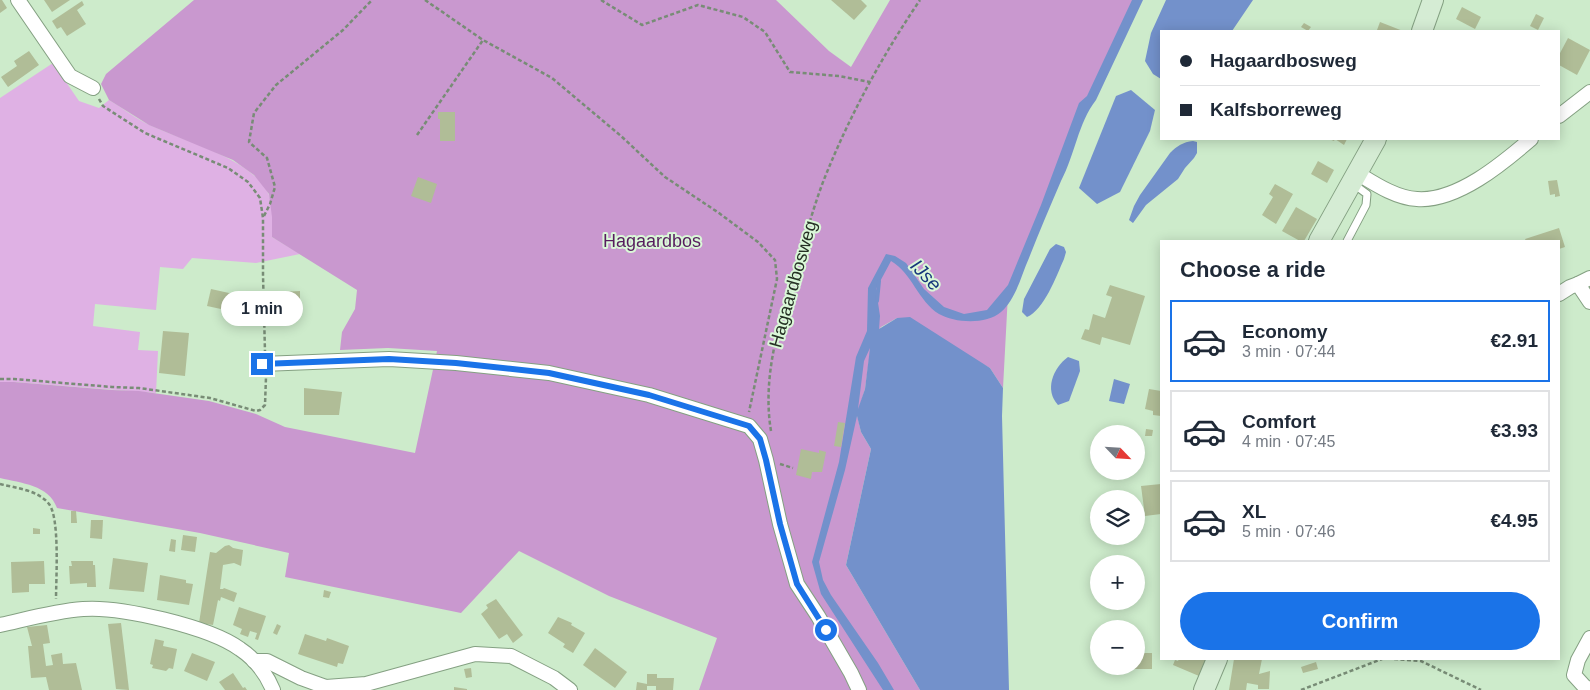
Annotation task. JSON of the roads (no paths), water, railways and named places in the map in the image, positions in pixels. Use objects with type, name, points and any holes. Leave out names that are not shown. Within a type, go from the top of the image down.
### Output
[{"type":"main road","points":[[1422,30],[1433,0]]},
{"type":"main road","points":[[1320,240],[1375,140]]},
{"type":"main road","points":[[1204,690],[1217,660]]},
{"type":"street","points":[[18,0],[70,76],[93,88]]},
{"type":"street","points":[[1560,115],[1590,92]]},
{"type":"street","points":[[1355,178],[1417,200],[1439,198],[1493,171],[1531,140]]},
{"type":"street","points":[[1560,293],[1584,281],[1590,302]]},
{"type":"street","points":[[264,364],[389,359],[456,363],[549,373],[649,395],[749,426],[760,439],[780,524],[797,584],[818,616],[859,690]]},
{"type":"street","points":[[0,625],[83,609],[130,612],[156,618],[220,638],[240,648],[267,676],[273,690]]},
{"type":"street","points":[[1590,638],[1578,660],[1574,675],[1590,690]]},
{"type":"street","points":[[254,661],[267,661],[300,678],[326,687],[366,684],[475,654],[512,656],[554,678],[570,690]]},
{"type":"lane","points":[[1348,240],[1366,205],[1367,194],[1355,178]]},
{"type":"water","points":[[1132,0],[1143,0],[1096,100],[1085,119],[1066,171],[1018,287],[1006,307],[995,316],[979,321],[962,321],[946,317],[939,314],[926,302],[904,273],[891,261],[876,289],[880,316],[879,329],[897,318],[910,317],[990,368],[1003,388],[1002,416],[1009,690],[920,690],[846,565],[871,449],[861,432],[857,416],[845,470],[819,562],[823,580],[831,595],[878,663],[894,690],[883,690],[821,594],[812,562],[839,462],[856,357],[867,331],[868,288],[886,254],[895,256],[906,263],[924,289],[944,307],[964,314],[987,310],[1008,285],[1041,205],[1079,103],[1087,96]],"holes":[[[870,348],[865,389],[858,409],[864,361]]]},
{"type":"water","points":[[1166,0],[1253,0],[1233,30],[1160,30],[1160,78],[1153,74],[1145,61],[1151,33]]},
{"type":"water","points":[[1131,90],[1155,110],[1150,131],[1120,192],[1097,204],[1079,188],[1116,96]]},
{"type":"water","points":[[1193,141],[1197,142],[1197,153],[1178,179],[1146,205],[1133,223],[1129,220],[1140,195],[1170,153],[1180,145]]},
{"type":"water","points":[[1056,244],[1064,247],[1066,252],[1064,259],[1039,308],[1027,317],[1022,312],[1024,299],[1050,249]]},
{"type":"water","points":[[1068,357],[1079,361],[1080,371],[1069,401],[1058,405],[1052,393],[1052,379],[1058,367]]},
{"type":"water","points":[[1114,379],[1130,384],[1124,404],[1109,401]]},
{"type":"waterway","name":"IJse","points":[[877,301],[879,281]]},
{"type":"park label","name":"Hagaardbos","points":[[652,241]]}]
